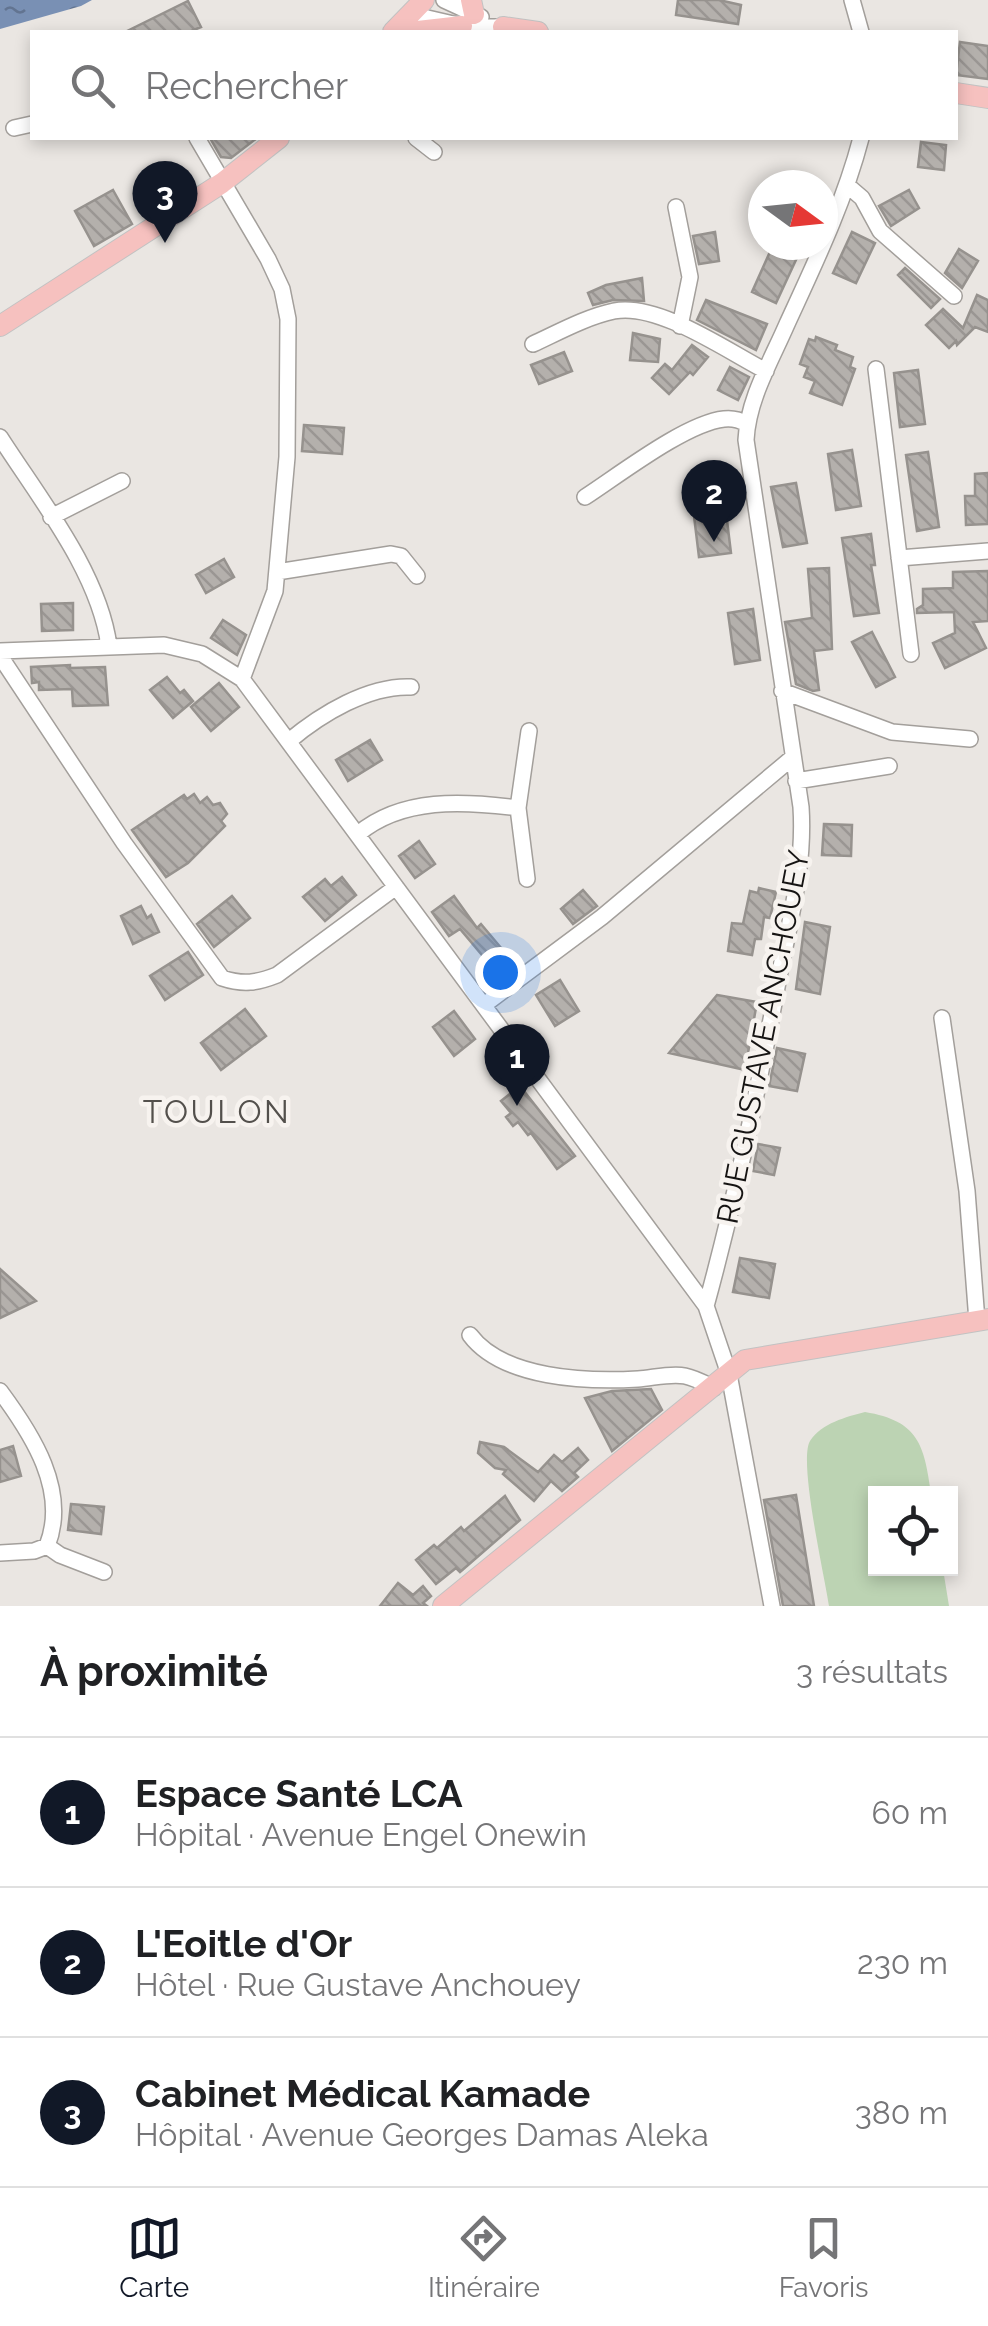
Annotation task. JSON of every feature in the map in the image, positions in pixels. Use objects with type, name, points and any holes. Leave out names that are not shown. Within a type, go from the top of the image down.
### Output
[{"type":"main road","points":[[414,16],[469,14]]},
{"type":"main road","points":[[503,27],[524,30]]},
{"type":"main road","points":[[958,93],[988,98]]},
{"type":"main road","points":[[0,326],[222,182],[275,140]]},
{"type":"main road","points":[[444,1606],[745,1360],[983,1320]]},
{"type":"street","points":[[444,0],[503,27]]},
{"type":"street","points":[[852,0],[860,30]]},
{"type":"street","points":[[14,128],[30,124]]},
{"type":"street","points":[[197,140],[268,259],[282,289],[288,319],[289,406],[278,572],[242,678]]},
{"type":"street","points":[[419,140],[434,152]]},
{"type":"street","name":"RUE GUSTAVE ANCHOUEY","points":[[706,1306],[742,1156],[798,884],[802,824],[746,440],[747,424],[848,186],[860,140]]},
{"type":"street","points":[[848,186],[862,198],[880,231],[954,296]]},
{"type":"street","points":[[676,207],[690,277],[680,326]]},
{"type":"street","points":[[533,344],[615,311],[641,311],[680,326],[766,372]]},
{"type":"street","points":[[876,369],[911,654]]},
{"type":"street","points":[[585,497],[704,424],[725,418],[747,424]]},
{"type":"street","points":[[0,437],[91,586],[106,624],[109,646]]},
{"type":"street","points":[[51,517],[122,481]]},
{"type":"street","points":[[899,558],[988,551]]},
{"type":"street","points":[[278,572],[391,554],[401,556],[417,576]]},
{"type":"street","points":[[396,886],[365,913],[277,975],[257,983],[222,978],[124,843],[0,653],[164,645],[185,648],[242,678],[358,834],[706,1306],[772,1606]]},
{"type":"street","points":[[289,741],[367,694],[392,686],[411,687]]},
{"type":"street","points":[[782,690],[892,732],[970,739]]},
{"type":"street","points":[[526,880],[518,808],[529,731]]},
{"type":"street","points":[[484,1005],[602,917],[792,758]]},
{"type":"street","points":[[796,781],[889,766]]},
{"type":"street","points":[[358,834],[384,817],[454,802],[518,808]]},
{"type":"street","points":[[942,1018],[983,1320]]},
{"type":"street","points":[[470,1336],[480,1349],[494,1357],[554,1376],[604,1380],[680,1374],[721,1381]]},
{"type":"street","points":[[0,1391],[50,1482],[54,1513],[47,1546]]},
{"type":"street","points":[[0,1553],[34,1551],[47,1546]]},
{"type":"street","points":[[47,1546],[104,1572]]},
{"type":"green space","points":[[865,1412],[897,1422],[916,1438],[930,1486],[868,1486],[868,1576],[944,1576],[949,1606],[829,1606],[810,1495],[807,1453],[810,1441],[835,1422]]},
{"type":"water","points":[[0,0],[92,0],[0,29]]},
{"type":"building","points":[[678,0],[719,0],[741,5],[738,24],[676,15]]},
{"type":"building","points":[[188,1],[201,27],[194,30],[129,30]]},
{"type":"building","points":[[960,42],[988,46],[988,79],[958,75]]},
{"type":"building","points":[[211,140],[254,140],[231,158],[221,157]]},
{"type":"building","points":[[921,142],[946,145],[944,170],[918,167]]},
{"type":"building","points":[[113,190],[132,224],[94,246],[75,211]]},
{"type":"building","points":[[909,190],[919,208],[891,226],[879,206]]},
{"type":"building","points":[[715,232],[719,261],[699,264],[693,236]]},
{"type":"building","points":[[852,232],[875,243],[856,283],[833,273]]},
{"type":"building","points":[[959,249],[978,261],[962,288],[945,273]]},
{"type":"building","points":[[766,260],[796,260],[776,303],[752,292]]},
{"type":"building","points":[[905,268],[940,299],[931,308],[898,275]]},
{"type":"building","points":[[642,278],[644,301],[613,300],[593,305],[588,293],[606,285]]},
{"type":"building","points":[[977,295],[988,300],[988,332],[975,327],[949,348],[926,325],[943,309],[963,328]]},
{"type":"building","points":[[706,300],[767,324],[756,350],[697,320]]},
{"type":"building","points":[[633,333],[660,339],[658,362],[630,360]]},
{"type":"building","points":[[816,337],[853,357],[850,367],[855,369],[842,405],[810,393],[815,381],[804,377],[808,367],[800,364],[809,339],[815,341]]},
{"type":"building","points":[[692,345],[708,357],[669,394],[652,378],[665,364],[672,370]]},
{"type":"building","points":[[564,352],[572,371],[539,384],[531,365]]},
{"type":"building","points":[[730,367],[749,377],[738,400],[718,390]]},
{"type":"building","points":[[918,370],[925,424],[900,427],[894,373]]},
{"type":"building","points":[[304,425],[344,428],[342,454],[302,451]]},
{"type":"building","points":[[852,450],[861,506],[836,510],[828,454]]},
{"type":"building","points":[[928,452],[939,527],[917,531],[906,455]]},
{"type":"building","points":[[988,473],[988,524],[966,525],[965,496],[975,496],[975,474]]},
{"type":"building","points":[[796,483],[807,543],[783,547],[771,487]]},
{"type":"building","points":[[726,512],[731,553],[699,557],[694,516]]},
{"type":"building","points":[[871,534],[875,565],[871,565],[879,613],[854,616],[842,538]]},
{"type":"building","points":[[224,559],[234,577],[206,593],[196,575]]},
{"type":"building","points":[[829,568],[832,649],[814,651],[819,690],[813,691],[796,684],[785,622],[812,618],[808,569]]},
{"type":"building","points":[[988,571],[988,621],[973,622],[986,648],[945,668],[933,643],[955,633],[954,612],[917,613],[923,605],[923,589],[953,588],[953,572]]},
{"type":"building","points":[[73,603],[73,630],[42,631],[41,604]]},
{"type":"building","points":[[753,609],[760,660],[735,664],[728,613]]},
{"type":"building","points":[[223,620],[246,635],[237,655],[211,638]]},
{"type":"building","points":[[872,632],[895,677],[876,687],[852,642]]},
{"type":"building","points":[[31,667],[105,667],[108,705],[73,706],[72,689],[39,690],[39,682],[32,683]]},
{"type":"building","points":[[167,677],[193,701],[173,718],[150,690]]},
{"type":"building","points":[[219,683],[239,707],[211,731],[191,707]]},
{"type":"building","points":[[370,740],[382,760],[348,781],[336,760]]},
{"type":"building","points":[[194,794],[200,803],[207,797],[213,805],[220,803],[227,814],[221,821],[225,826],[188,863],[166,877],[132,830],[184,795],[187,799]]},
{"type":"building","points":[[824,824],[852,825],[851,856],[822,855]]},
{"type":"building","points":[[419,841],[435,864],[415,878],[399,856]]},
{"type":"building","points":[[342,877],[356,895],[325,921],[303,897],[325,879],[331,886]]},
{"type":"building","points":[[759,888],[776,892],[770,918],[764,917],[761,939],[755,939],[752,955],[728,951],[732,923],[743,924],[750,891],[758,893]]},
{"type":"building","points":[[583,890],[597,906],[573,924],[561,909]]},
{"type":"building","points":[[232,896],[250,918],[214,947],[197,924]]},
{"type":"building","points":[[454,896],[477,928],[481,924],[502,949],[487,961],[460,929],[449,936],[432,912]]},
{"type":"building","points":[[141,906],[147,918],[151,915],[159,932],[133,944],[121,916]]},
{"type":"building","points":[[805,922],[830,927],[820,994],[796,989]]},
{"type":"building","points":[[188,952],[203,975],[165,1000],[150,976]]},
{"type":"building","points":[[560,980],[579,1011],[555,1026],[536,995]]},
{"type":"building","points":[[717,995],[757,1002],[745,1070],[669,1053]]},
{"type":"building","points":[[245,1009],[266,1036],[221,1070],[201,1043]]},
{"type":"building","points":[[454,1011],[475,1039],[454,1056],[433,1027]]},
{"type":"building","points":[[777,1048],[805,1054],[797,1091],[769,1086]]},
{"type":"building","points":[[520,1086],[575,1156],[557,1169],[531,1133],[528,1135],[518,1122],[513,1126],[506,1117],[511,1113],[501,1101]]},
{"type":"building","points":[[758,1144],[780,1148],[774,1175],[753,1171]]},
{"type":"building","points":[[740,1258],[775,1264],[769,1298],[733,1292]]},
{"type":"building","points":[[0,1269],[36,1301],[0,1318]]},
{"type":"building","points":[[651,1389],[662,1410],[612,1451],[585,1398],[612,1391]]},
{"type":"building","points":[[480,1442],[504,1447],[538,1472],[554,1455],[562,1462],[578,1448],[588,1460],[574,1473],[578,1477],[562,1491],[551,1481],[534,1501],[503,1474],[506,1470],[495,1468],[478,1453]]},
{"type":"building","points":[[13,1446],[21,1476],[0,1482],[0,1450]]},
{"type":"building","points":[[796,1495],[814,1606],[783,1606],[764,1500]]},
{"type":"building","points":[[505,1496],[520,1520],[460,1572],[456,1568],[436,1584],[416,1560],[461,1527],[464,1531]]},
{"type":"building","points":[[71,1504],[104,1507],[101,1534],[68,1530]]},
{"type":"building","points":[[398,1583],[413,1595],[423,1586],[431,1596],[423,1603],[427,1606],[380,1606]]},
{"type":"place","name":"Cabinet Médical Kamade","points":[[165,243]]},
{"type":"place","name":"L'Eoitle d'Or","points":[[714,542]]},
{"type":"place","name":"Espace Santé LCA","points":[[517,1106]]},
{"type":"district","name":"TOULON","points":[[217,1111]]}]
